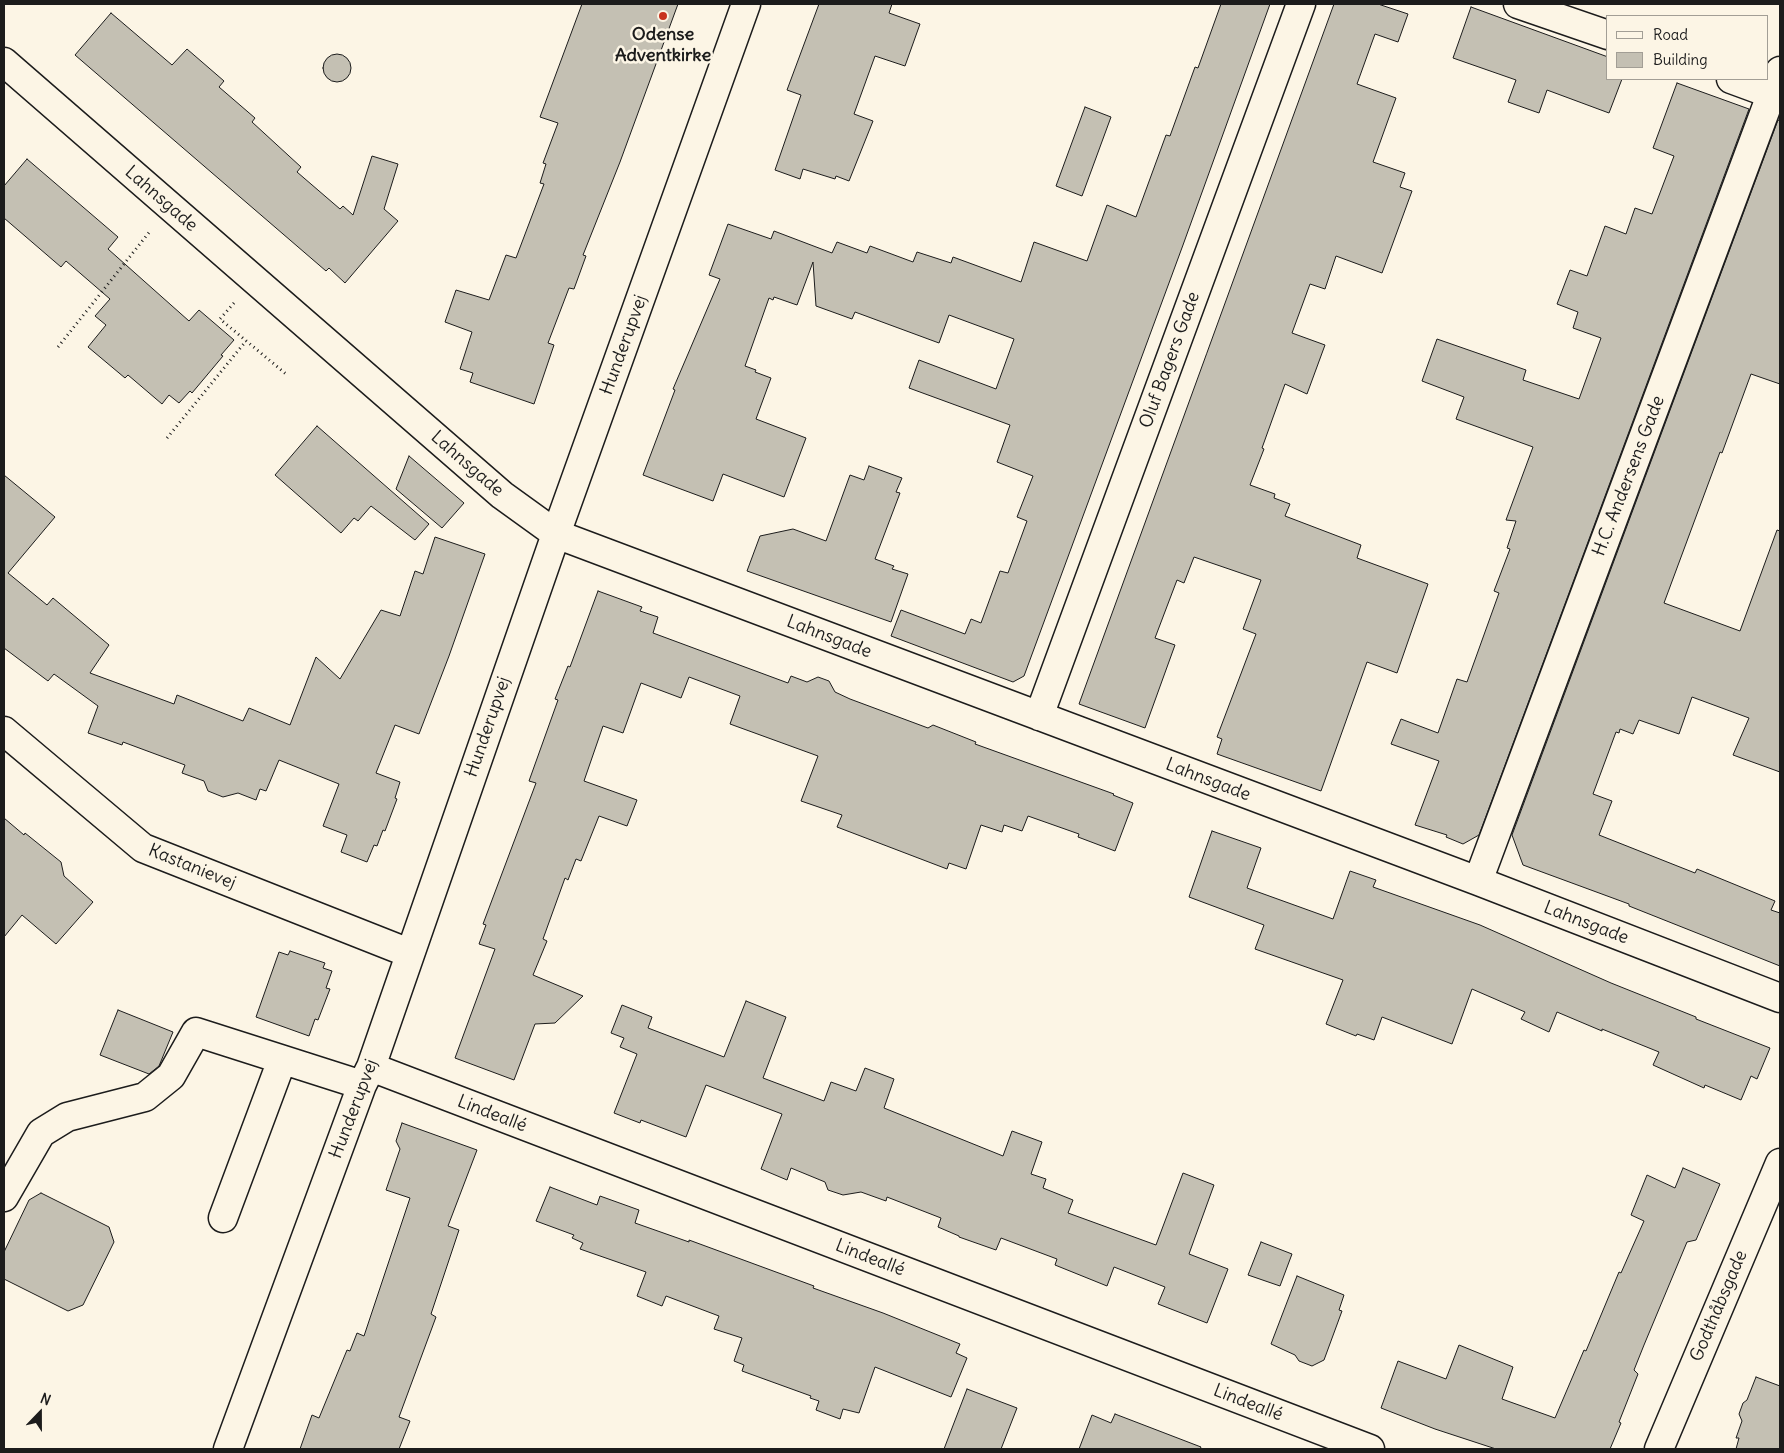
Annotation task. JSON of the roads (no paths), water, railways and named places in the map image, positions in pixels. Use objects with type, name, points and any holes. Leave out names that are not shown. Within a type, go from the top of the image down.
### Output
[{"type":"street","name":"Hunderupvej","points":[[228,1449],[366,1076],[556,534],[746,4]]},
{"type":"street","name":"Oluf Bagers Gade","points":[[1039,716],[1301,4]]},
{"type":"street","points":[[1518,4],[1606,34]]},
{"type":"street","name":"Lahnsgade","points":[[4,62],[502,496],[556,534],[1478,881],[1780,998]]},
{"type":"street","points":[[1736,80],[1778,88]]},
{"type":"street","name":"H.C. Andersens Gade","points":[[1478,881],[1778,88]]},
{"type":"street","name":"Kastanievej","points":[[4,731],[142,848],[409,953]]},
{"type":"street","name":"Lindeallé","points":[[4,1196],[41,1133],[67,1117],[146,1097],[171,1076],[196,1032],[282,1060],[366,1076],[1370,1449]]},
{"type":"street","points":[[223,1218],[282,1060]]},
{"type":"street","name":"Godthåbsgade","points":[[1659,1449],[1780,1163]]},
{"type":"place","name":"Odense Adventkirke","points":[[663,16]]}]
